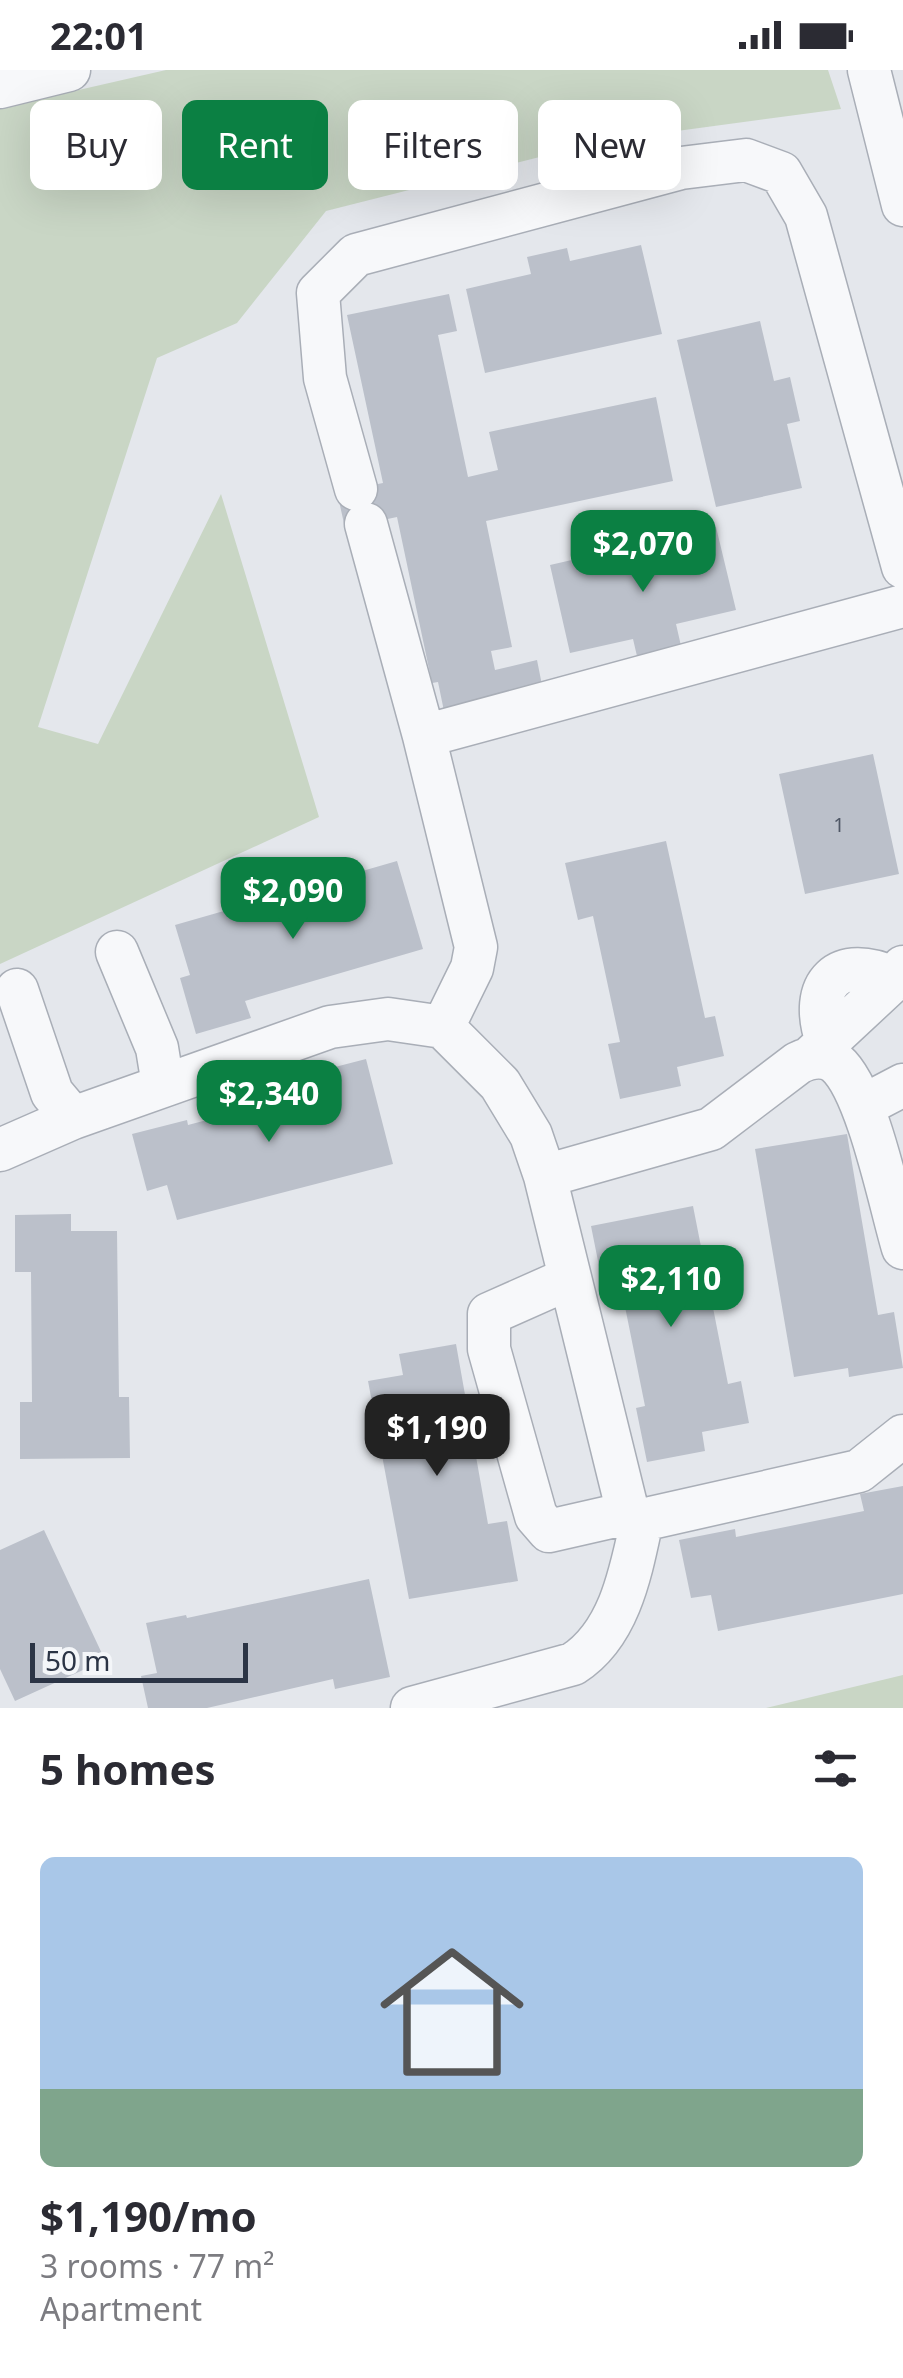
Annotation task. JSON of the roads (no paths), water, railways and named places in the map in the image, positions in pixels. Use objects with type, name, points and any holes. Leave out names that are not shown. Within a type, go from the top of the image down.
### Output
[{"type":"street","points":[[0,87],[70,70]]},
{"type":"street","points":[[869,70],[903,204]]},
{"type":"street","points":[[443,1027],[472,968],[476,947],[424,736],[326,378],[318,293],[356,255],[681,168],[746,160],[780,173],[806,216],[903,567]]},
{"type":"street","points":[[424,736],[903,606]]},
{"type":"street","points":[[116,952],[157,1048],[163,1085]]},
{"type":"street","points":[[545,1176],[711,1130],[819,1049],[900,974]]},
{"type":"street","points":[[17,990],[52,1093],[73,1118]]},
{"type":"street","points":[[0,1150],[73,1118],[330,1028],[388,1019],[443,1027],[500,1084],[531,1135],[545,1176],[635,1517],[628,1582],[609,1627],[585,1657],[573,1664],[412,1708]]},
{"type":"street","points":[[819,1049],[838,1064],[863,1106],[903,1248]]},
{"type":"street","points":[[863,1106],[903,1085]]},
{"type":"street","points":[[570,1278],[489,1314],[489,1348],[536,1516],[549,1531],[859,1471],[903,1436]]}]
